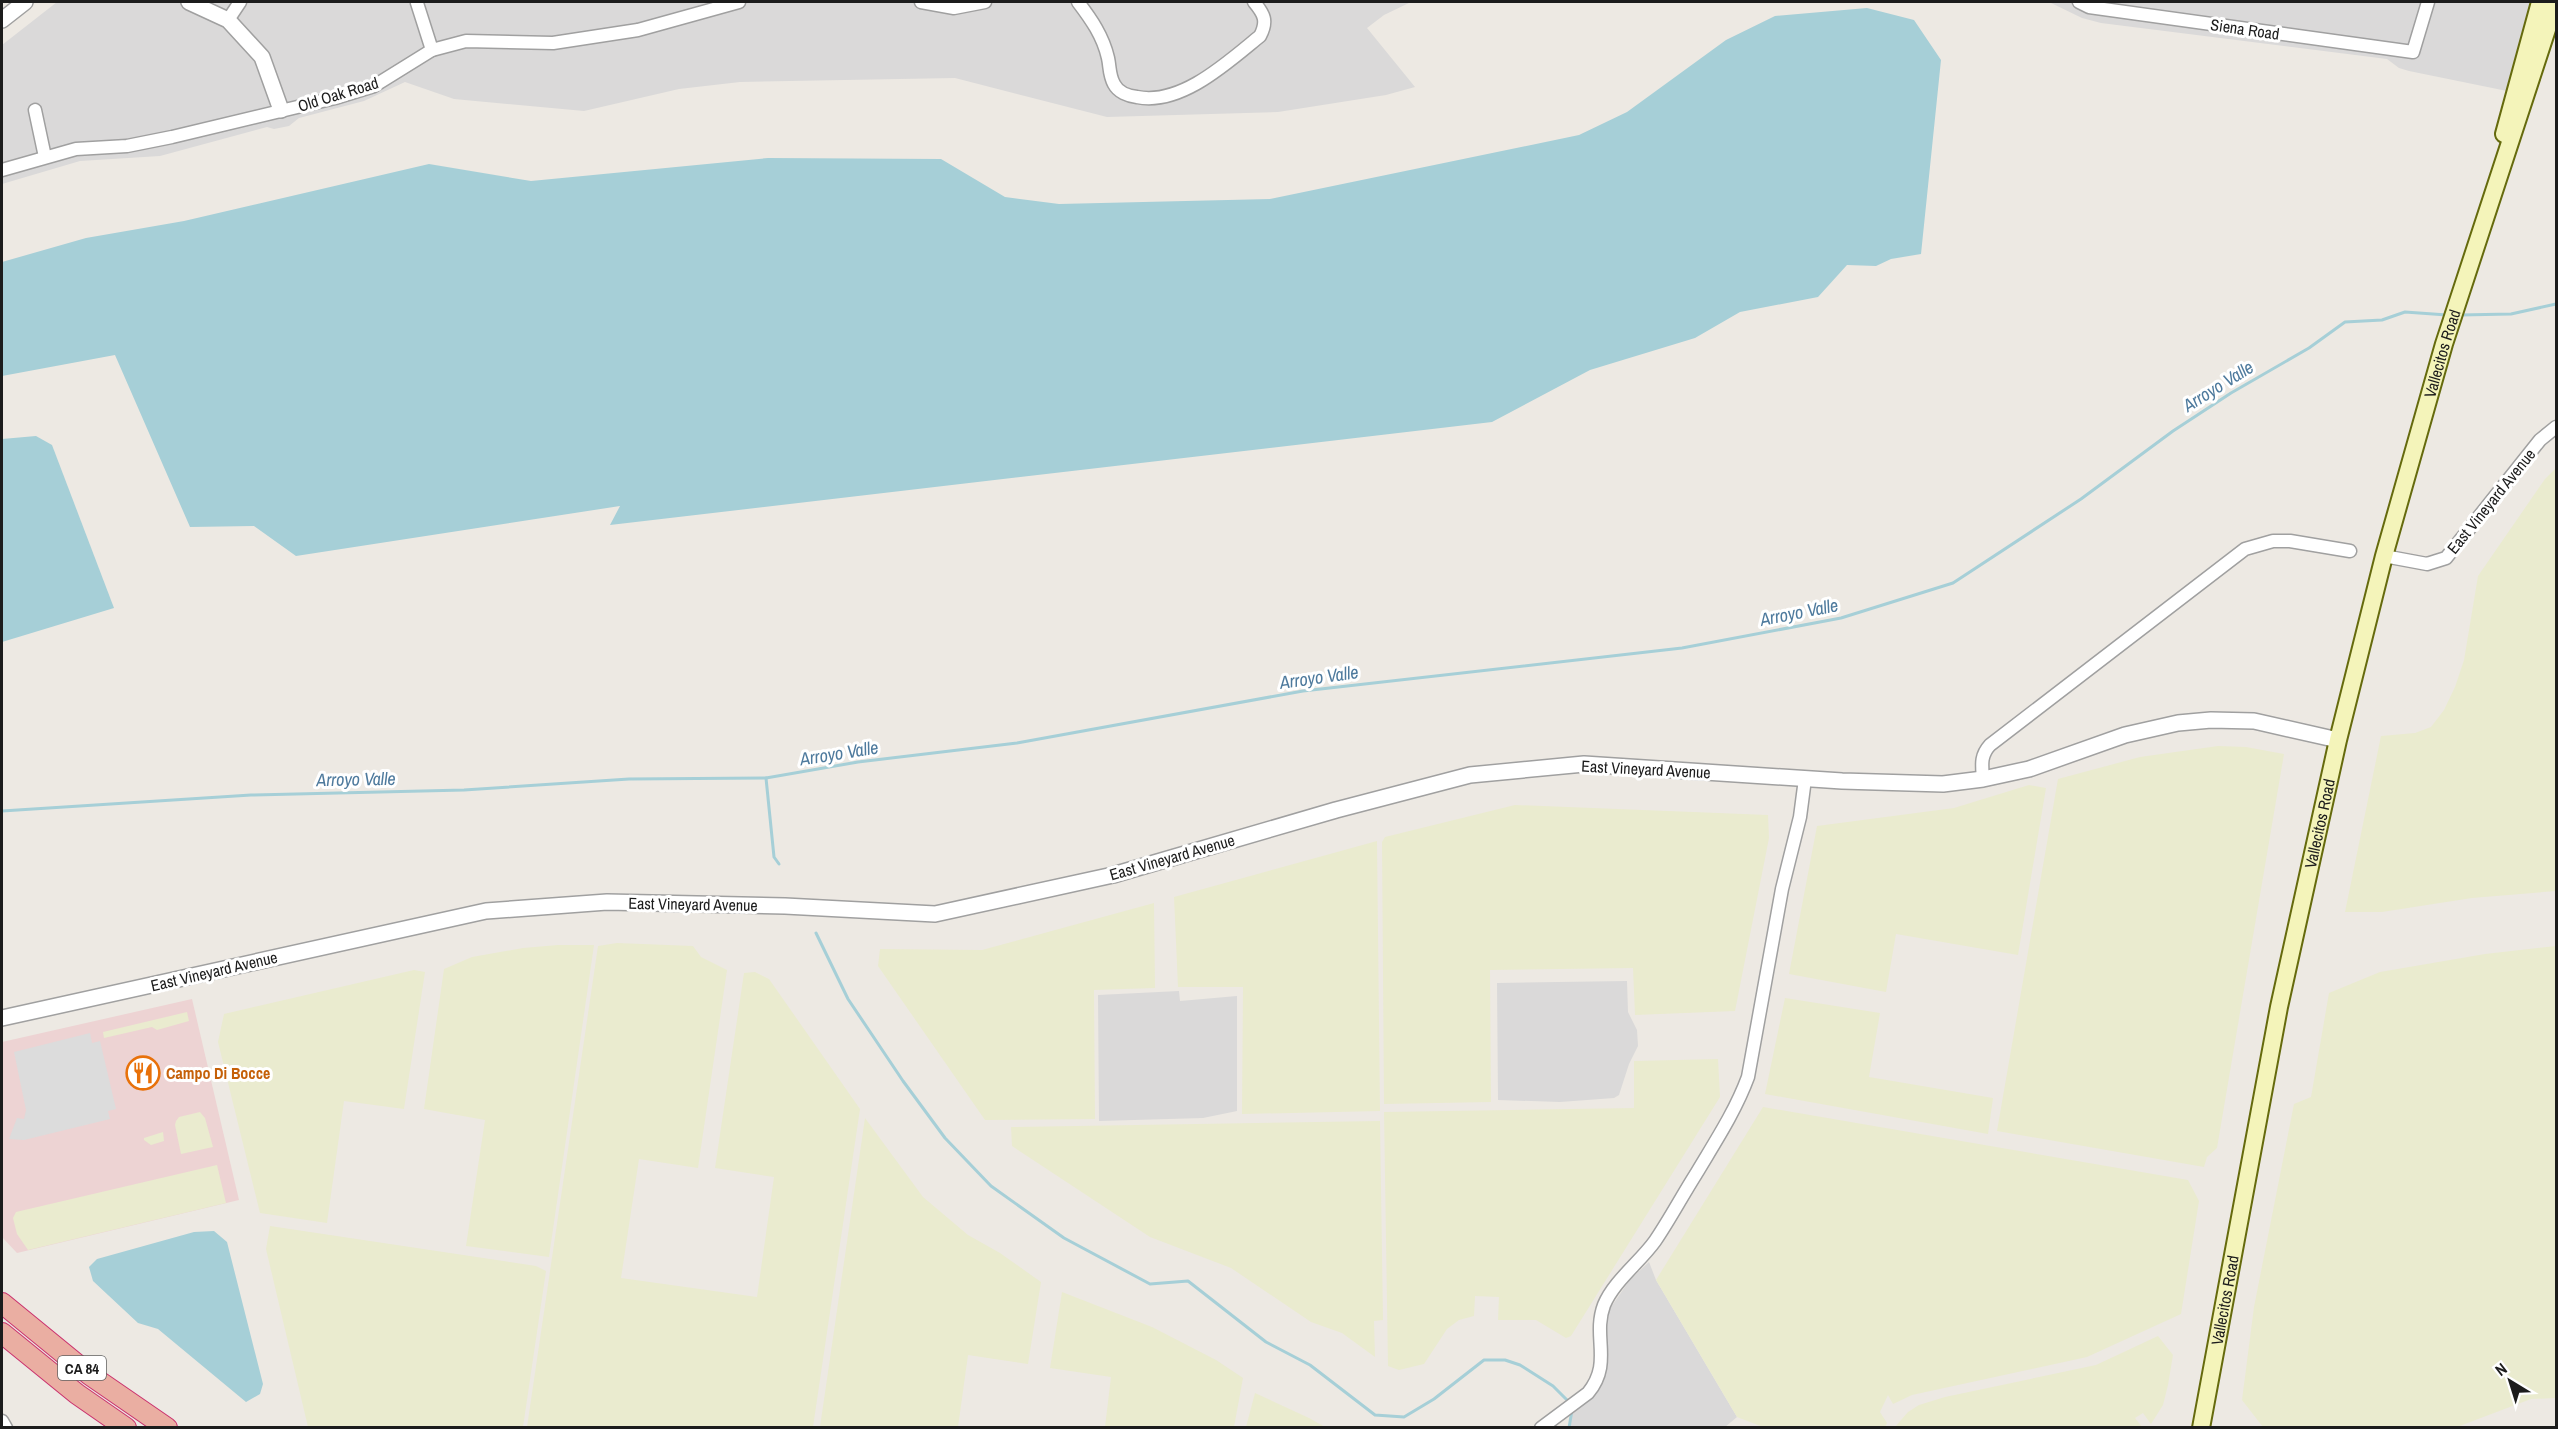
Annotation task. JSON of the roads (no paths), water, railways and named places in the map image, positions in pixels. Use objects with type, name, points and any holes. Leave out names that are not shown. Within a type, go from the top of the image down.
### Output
[{"type":"highway","name":"CA 84","points":[[2,1303],[90,1375],[167,1428]]},
{"type":"highway","name":"CA 84","points":[[2,1333],[77,1394],[126,1428]]},
{"type":"main road","name":"Vallecitos Road","points":[[2480,230],[2517,82],[2540,2]]},
{"type":"main road","name":"Vallecitos Road","points":[[2201,1428],[2279,1007],[2338,740],[2384,556],[2444,344],[2480,230],[2528,94],[2556,2]]},
{"type":"street","points":[[2,20],[25,2]]},
{"type":"street","points":[[189,2],[228,20],[262,57],[281,110]]},
{"type":"street","points":[[228,20],[240,2]]},
{"type":"street","name":"Old Oak Road","points":[[2,170],[76,149],[127,146],[172,137],[374,86],[432,50],[466,41],[553,43],[638,30],[739,2]]},
{"type":"street","points":[[921,2],[954,8],[984,2]]},
{"type":"street","points":[[1078,2],[1101,37],[1108,59],[1109,75],[1115,87],[1129,96],[1148,100],[1189,89],[1260,36],[1266,25],[1264,13],[1254,2]]},
{"type":"street","name":"Siena Road","points":[[2079,2],[2089,7],[2134,7],[2413,52],[2428,2]]},
{"type":"street","points":[[417,3],[432,50]]},
{"type":"street","points":[[35,110],[45,157]]},
{"type":"street","name":"East Vineyard Avenue","points":[[2384,556],[2427,564],[2446,558],[2540,440],[2556,427]]},
{"type":"street","points":[[1983,779],[1982,759],[1990,745],[2245,549],[2273,541],[2290,541],[2350,550]]},
{"type":"street","name":"East Vineyard Avenue","points":[[2,1018],[486,911],[607,902],[786,906],[935,914],[1113,875],[1336,810],[1470,775],[1584,764],[1805,779],[1943,784],[1983,779],[2029,769],[2125,735],[2178,723],[2211,720],[2254,721],[2338,740]]},
{"type":"street","points":[[1541,1428],[1588,1393],[1593,1386],[1601,1372],[1601,1321],[1604,1306],[1613,1291],[1656,1240],[1738,1103],[1750,1067],[1782,889],[1800,817],[1805,779]]},
{"type":"street","points":[[2,1421],[6,1428]]},
{"type":"water","points":[[1867,8],[1914,20],[1941,60],[1921,254],[1891,259],[1876,266],[1847,265],[1818,297],[1740,312],[1695,338],[1590,370],[1492,422],[610,525],[620,506],[296,556],[254,526],[190,527],[115,355],[2,376],[2,262],[86,238],[184,221],[429,164],[531,181],[768,158],[941,159],[1005,197],[1059,204],[1270,199],[1579,135],[1627,112],[1726,40],[1775,16]]},
{"type":"water","points":[[36,436],[52,445],[114,608],[2,642],[2,439]]},
{"type":"water","points":[[214,1231],[227,1242],[263,1384],[260,1394],[246,1402],[158,1329],[138,1323],[93,1281],[89,1267],[97,1259],[194,1232]]},
{"type":"waterway","name":"Arroyo Valle","points":[[2460,315],[2511,314],[2556,304]]},
{"type":"waterway","name":"Arroyo Valle","points":[[2,811],[251,795],[464,790],[629,779],[766,778],[858,762],[1017,743],[1303,691],[1682,648],[1841,618],[1953,583],[2081,499],[2173,431],[2231,393],[2309,348],[2345,322],[2382,320],[2405,312],[2447,315]]},
{"type":"waterway","points":[[766,778],[774,857],[779,864]]},
{"type":"waterway","points":[[816,933],[848,999],[903,1081],[945,1138],[991,1186],[1064,1238],[1150,1284],[1188,1281],[1266,1342],[1310,1365],[1375,1415],[1404,1417],[1434,1399],[1484,1360],[1505,1360],[1520,1365],[1553,1386],[1567,1400]]},
{"type":"waterway","points":[[1569,1428],[1572,1410]]},
{"type":"place","name":"Campo Di Bocce","points":[[143,1073]]}]
